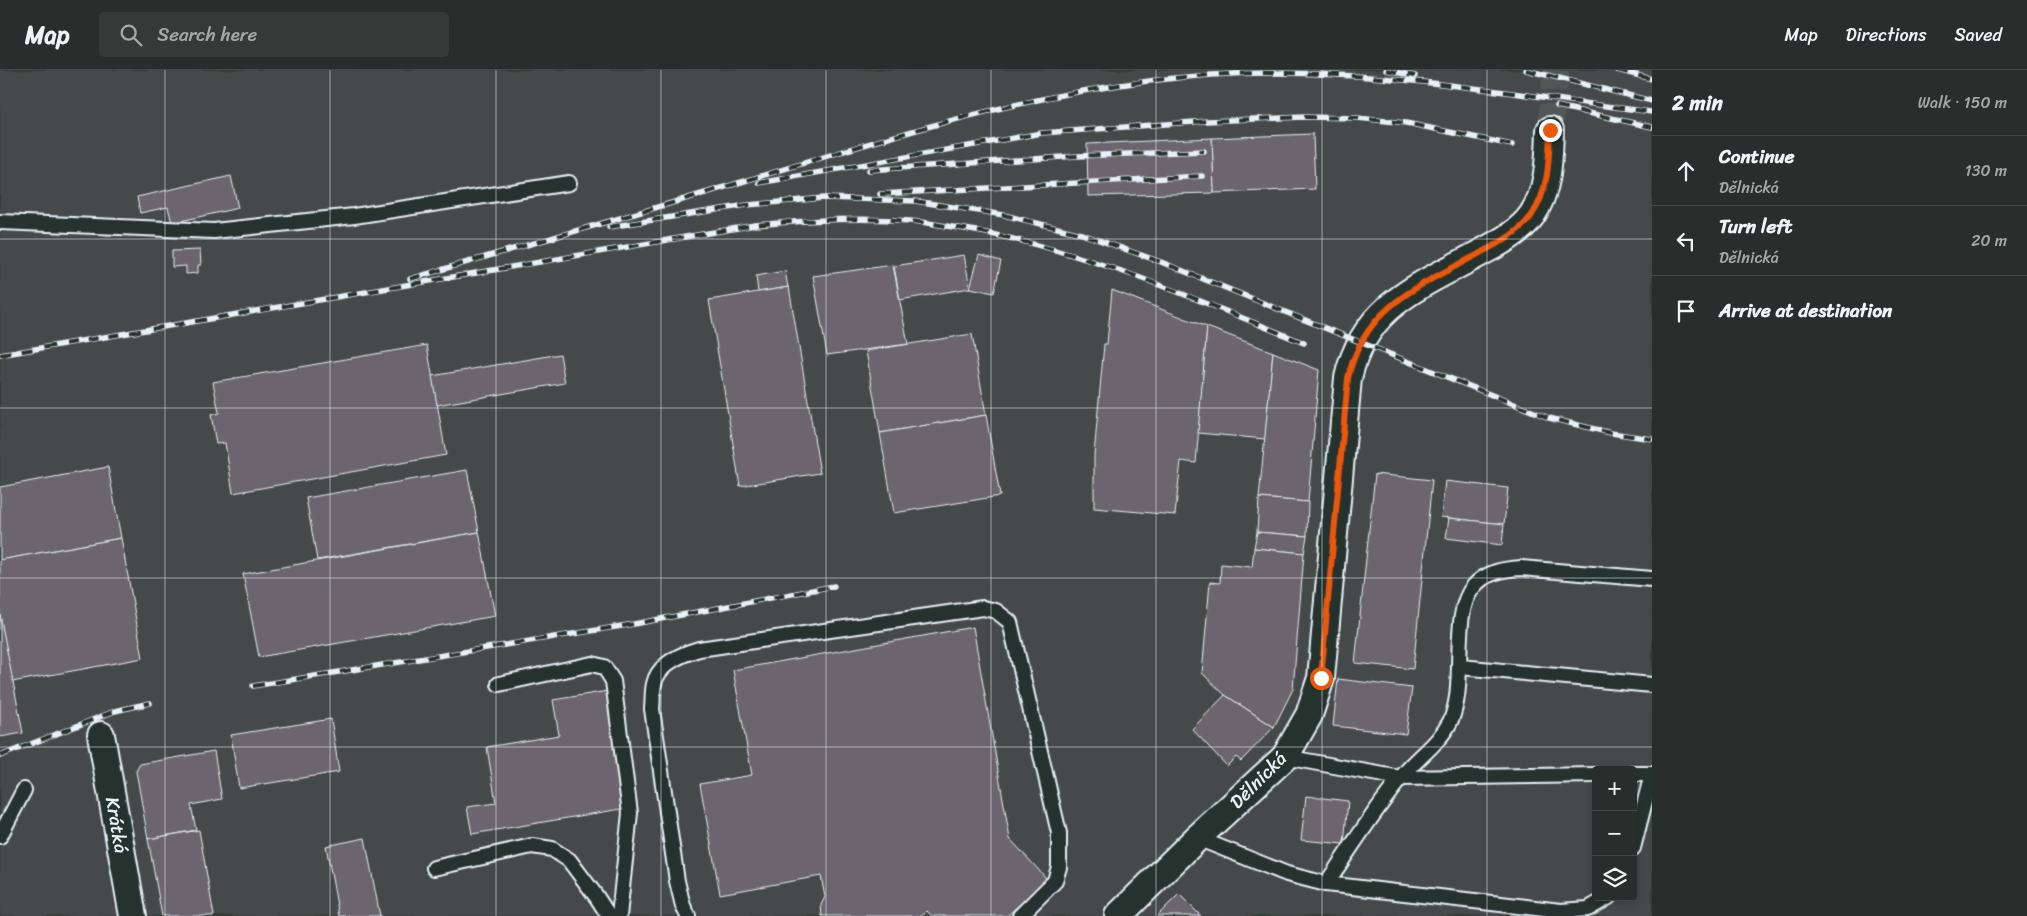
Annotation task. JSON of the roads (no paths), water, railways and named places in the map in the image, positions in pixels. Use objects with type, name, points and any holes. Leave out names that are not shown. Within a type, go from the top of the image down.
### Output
[{"type":"street","name":"Dělnická","points":[[1118,916],[1285,757],[1309,715],[1321,678],[1348,378],[1360,343],[1376,317],[1390,306],[1414,290],[1500,242],[1519,228],[1532,215],[1542,194],[1549,166],[1550,130]]},
{"type":"street","name":"Krátká","points":[[101,735],[133,916]]},
{"type":"lane","points":[[0,222],[214,231],[354,216],[569,183]]},
{"type":"lane","points":[[1326,884],[1400,778],[1436,741],[1450,722],[1461,667],[1463,604],[1473,586],[1488,575],[1503,569],[1522,568],[1652,579]]},
{"type":"lane","points":[[688,916],[683,906],[677,881],[652,709],[654,682],[664,667],[679,654],[699,650],[983,608],[996,611],[1010,622],[1059,833],[1059,867],[1055,881],[1020,916]]},
{"type":"lane","points":[[499,684],[592,664],[604,667],[613,681],[630,814],[619,916]]},
{"type":"lane","points":[[1461,667],[1652,685]]},
{"type":"lane","points":[[1285,757],[1400,778],[1592,774]]},
{"type":"lane","points":[[1637,774],[1652,774],[1637,832]]},
{"type":"lane","points":[[0,836],[24,790]]},
{"type":"lane","points":[[1198,838],[1287,874],[1326,884],[1561,911],[1588,909],[1602,901]]},
{"type":"lane","points":[[434,868],[532,846],[552,849],[569,860],[596,896],[608,916]]},
{"type":"tunnel","points":[[1550,130],[1556,70]]},
{"type":"railway","points":[[1386,70],[1415,76]]},
{"type":"railway","points":[[1526,70],[1652,101]]},
{"type":"railway","points":[[1617,70],[1652,79]]},
{"type":"railway","points":[[410,279],[932,126],[1066,94],[1134,83],[1202,76],[1271,73],[1319,74],[1462,86],[1652,112]]},
{"type":"railway","points":[[1557,106],[1652,127]]},
{"type":"railway","points":[[759,183],[1042,133],[1208,121],[1304,117],[1357,118],[1406,123],[1512,145]]},
{"type":"railway","points":[[869,170],[1078,156],[1204,151]]},
{"type":"railway","points":[[880,194],[1202,176]]},
{"type":"railway","points":[[609,227],[747,205],[824,198],[915,201],[1004,215],[1082,234],[1161,262],[1549,418],[1611,433],[1652,439]]},
{"type":"railway","points":[[0,355],[755,225],[852,219],[929,223],[1004,237],[1048,248],[1134,276],[1304,343]]},
{"type":"railway","points":[[253,686],[634,624],[834,586]]},
{"type":"railway","points":[[0,756],[115,711],[150,703]]}]
